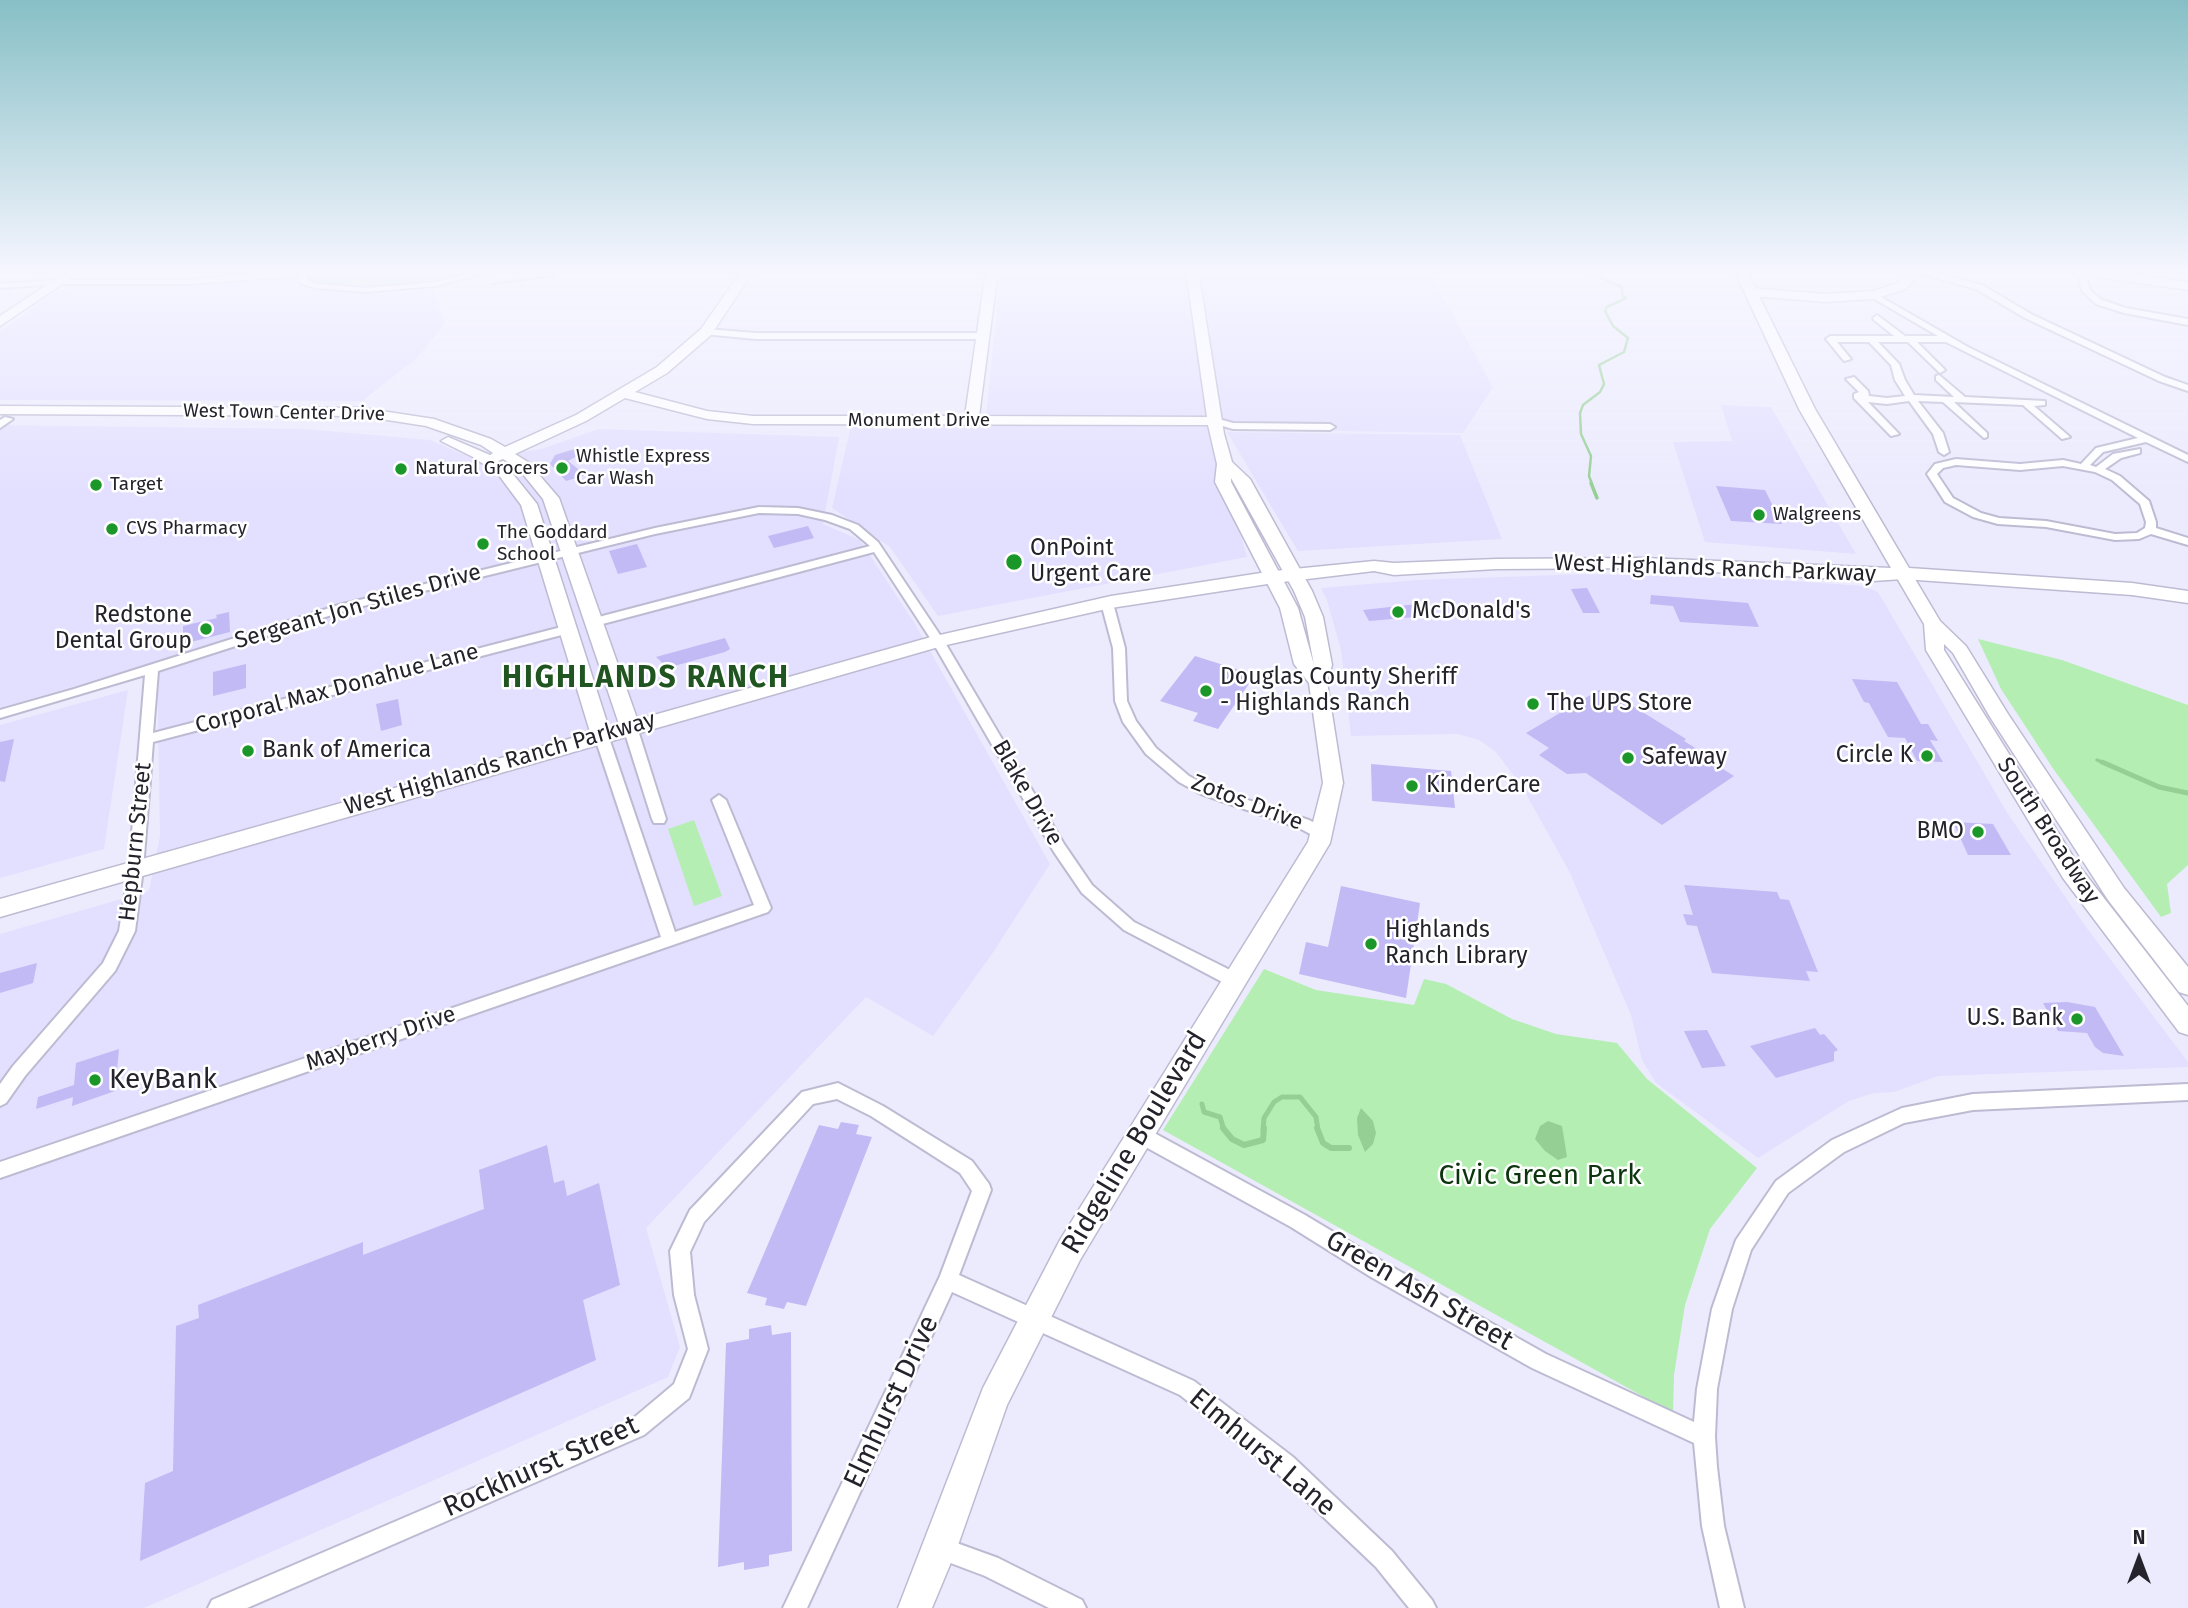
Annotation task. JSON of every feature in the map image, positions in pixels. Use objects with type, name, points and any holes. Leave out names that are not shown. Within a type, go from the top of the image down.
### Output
[{"type":"main road","name":"South Broadway","points":[[1776,345],[1807,409],[1903,573]]},
{"type":"main road","name":"West Highlands Ranch Parkway","points":[[0,908],[938,641],[1107,603],[1274,577],[1374,566],[1395,569],[1496,564],[1643,563],[1873,575],[1903,573],[2132,589],[2188,597]]},
{"type":"street","points":[[488,460],[626,394],[691,345]]},
{"type":"street","points":[[971,421],[981,345]]},
{"type":"street","name":"Ridgeline Boulevard","points":[[1203,345],[1215,421],[1225,464],[1223,482],[1289,608],[1303,664],[1318,682]]},
{"type":"street","points":[[1835,345],[1847,359]]},
{"type":"street","points":[[1877,345],[1895,365],[1900,380],[1920,412],[1938,433],[1944,452]]},
{"type":"street","points":[[1912,345],[1963,400]]},
{"type":"street","points":[[1963,345],[2188,459]]},
{"type":"street","points":[[2091,345],[2162,379],[2188,388]]},
{"type":"street","points":[[1851,379],[1894,434]]},
{"type":"street","name":"Monument Drive","points":[[626,394],[701,414],[740,419],[1215,421],[1233,426],[1328,423]]},
{"type":"street","points":[[1861,395],[1866,399],[1886,401],[1913,398],[2042,404]]},
{"type":"street","points":[[1946,400],[1984,435]]},
{"type":"street","points":[[2027,404],[2065,437]]},
{"type":"street","name":"West Town Center Drive","points":[[2,418],[63,415],[80,410],[300,410],[374,413],[446,427],[507,453],[531,472],[545,488],[571,551],[630,727]]},
{"type":"street","name":"West Town Center Drive","points":[[2,418],[351,421],[432,436],[464,447],[488,460],[509,477],[524,496],[547,557],[601,735]]},
{"type":"street","points":[[2085,467],[2090,458],[2100,450],[2146,439]]},
{"type":"street","points":[[2098,470],[2117,456],[2160,445]]},
{"type":"street","points":[[2150,530],[2151,522],[2145,503],[2116,478],[2098,470],[2063,463],[2003,467],[1956,462],[1939,466],[1932,474],[1949,500],[1977,515],[1998,521],[2046,524],[2115,537],[2139,536],[2150,530],[2188,542]]},
{"type":"street","name":"Ridgeline Boulevard","points":[[915,1608],[940,1548],[994,1399],[1034,1318],[1070,1250],[1139,1134],[1319,843],[1333,783],[1318,682],[1323,665],[1314,617],[1242,479],[1225,464]]},
{"type":"street","name":"Sergeant Jon Stiles Drive","points":[[0,714],[343,607],[726,515],[774,509],[799,511],[840,521],[865,534],[877,548]]},
{"type":"street","points":[[595,622],[877,548]]},
{"type":"street","name":"Blake Drive","points":[[877,548],[938,641],[1059,848],[1087,889],[1129,926],[1234,980]]},
{"type":"street","name":"South Broadway","points":[[1903,573],[1933,624],[1960,650],[2116,894],[2188,985]]},
{"type":"street","name":"Zotos Drive","points":[[1107,603],[1119,648],[1121,701],[1130,722],[1151,751],[1184,779],[1206,791],[1304,824],[1321,833]]},
{"type":"street","name":"South Broadway","points":[[1933,624],[1935,650],[2071,872],[2188,1025]]},
{"type":"street","name":"Corporal Max Donahue Lane","points":[[146,739],[569,629]]},
{"type":"street","name":"Hepburn Street","points":[[0,1098],[19,1071],[116,956],[129,926],[152,668]]},
{"type":"street","points":[[630,727],[659,819]]},
{"type":"street","points":[[601,735],[670,940]]},
{"type":"street","name":"Mayberry Drive","points":[[0,1170],[763,908],[719,800]]},
{"type":"street","name":"Rockhurst Street","points":[[220,1608],[636,1428],[682,1391],[698,1349],[684,1295],[680,1251],[697,1216],[808,1097],[838,1091],[877,1111],[966,1167],[982,1190],[948,1280]]},
{"type":"street","points":[[1732,1608],[1713,1526],[1704,1437],[1713,1349],[1722,1309],[1743,1246],[1782,1187],[1827,1154],[1902,1116],[1973,1102],[2188,1092]]},
{"type":"street","name":"Green Ash Street","points":[[1139,1134],[1298,1221],[1378,1270],[1539,1361],[1704,1437]]},
{"type":"street","points":[[948,1280],[1034,1318]]},
{"type":"street","name":"Elmhurst Drive","points":[[795,1608],[948,1280]]},
{"type":"street","name":"Elmhurst Lane","points":[[1034,1318],[1187,1388],[1285,1465],[1384,1559],[1424,1608]]},
{"type":"street","points":[[940,1548],[990,1566],[1074,1608]]},
{"type":"shaded area","points":[[0,345],[427,345],[417,358],[362,401],[0,400]]},
{"type":"shaded area","points":[[993,345],[1470,345],[1493,387],[1463,433],[1210,429],[1247,557],[938,616],[890,547],[832,508],[853,417],[986,416]]},
{"type":"shaded area","points":[[1721,405],[1771,407],[1856,554],[1705,542],[1673,442],[1732,441]]},
{"type":"shaded area","points":[[0,425],[305,429],[430,440],[472,458],[541,449],[599,429],[839,437],[823,524],[860,540],[915,624],[1050,864],[992,954],[933,1036],[866,997],[646,1228],[680,1347],[668,1377],[144,1608],[0,1608],[0,934],[149,891],[160,836],[157,662],[0,708]]},
{"type":"shaded area","points":[[1227,432],[1460,435],[1502,539],[1298,551]]},
{"type":"shaded area","points":[[1586,574],[1748,578],[1863,586],[1878,592],[2008,814],[2086,927],[2188,1062],[2188,1067],[1938,1076],[1894,1092],[1874,1093],[1849,1101],[1758,1158],[1656,1083],[1642,1060],[1631,1015],[1569,871],[1521,785],[1495,751],[1479,740],[1457,734],[1351,736],[1341,650],[1321,588],[1417,580]]},
{"type":"shaded area","points":[[128,690],[104,849],[0,878],[0,725]]},
{"type":"shaded area","points":[[1361,1108],[1373,1121],[1376,1133],[1373,1144],[1365,1152],[1358,1135],[1357,1118]]},
{"type":"shaded area","points":[[1548,1121],[1562,1126],[1567,1157],[1558,1160],[1545,1151],[1535,1139],[1540,1126]]},
{"type":"green space","points":[[1978,639],[2062,660],[2188,705],[2188,865],[2167,884],[2171,913],[2161,917],[2054,770],[2001,689]]},
{"type":"green space","points":[[694,820],[722,896],[694,906],[668,829]]},
{"type":"green space","name":"Civic Green Park","points":[[1264,969],[1316,990],[1414,1005],[1424,979],[1446,984],[1512,1019],[1556,1034],[1617,1043],[1647,1079],[1757,1168],[1710,1229],[1685,1305],[1674,1375],[1673,1413],[1163,1130]]},
{"type":"building","name":"Whistle Express Car Wash","points":[[581,447],[583,453],[568,461],[586,475],[566,481],[550,464],[555,455]]},
{"type":"building","name":"Walgreens","points":[[1716,486],[1765,490],[1782,524],[1731,521]]},
{"type":"building","points":[[808,526],[814,538],[774,548],[768,536]]},
{"type":"building","points":[[637,544],[647,567],[618,574],[609,551]]},
{"type":"building","points":[[1587,588],[1600,613],[1583,613],[1571,589]]},
{"type":"building","points":[[1651,595],[1748,603],[1759,627],[1680,622],[1673,606],[1650,604]]},
{"type":"building","name":"McDonald's","points":[[1426,603],[1433,614],[1369,621],[1363,610]]},
{"type":"building","name":"Redstone Dental Group","points":[[229,612],[230,632],[183,644],[183,626],[217,618],[216,615]]},
{"type":"building","points":[[725,638],[730,649],[725,652],[674,666],[665,665],[656,657]]},
{"type":"building","name":"Douglas County Sheriff - Highlands Ranch","points":[[1195,656],[1255,675],[1218,729],[1193,721],[1198,713],[1160,701]]},
{"type":"building","points":[[246,664],[246,688],[213,696],[213,672]]},
{"type":"building","points":[[1852,679],[1897,682],[1921,724],[1928,724],[1938,741],[1930,740],[1943,762],[1917,761],[1905,738],[1888,737]]},
{"type":"building","name":"Safeway","points":[[1599,690],[1605,694],[1610,692],[1686,739],[1684,741],[1718,762],[1715,764],[1734,776],[1662,825],[1586,773],[1567,774],[1539,755],[1549,748],[1526,733]]},
{"type":"building","points":[[398,699],[402,725],[381,731],[376,704]]},
{"type":"building","points":[[14,739],[5,782],[0,781],[0,742]]},
{"type":"building","name":"KinderCare","points":[[1371,764],[1451,771],[1455,808],[1372,801]]},
{"type":"building","name":"BMO","points":[[1953,822],[1993,824],[2011,855],[1968,855]]},
{"type":"building","points":[[1684,885],[1777,892],[1780,899],[1789,900],[1818,972],[1806,971],[1810,981],[1712,973],[1697,926],[1687,925],[1683,914],[1693,915]]},
{"type":"building","name":"Highlands Ranch Library","points":[[1341,886],[1420,903],[1406,998],[1299,974],[1306,942],[1328,947]]},
{"type":"building","points":[[37,963],[33,983],[0,993],[0,973]]},
{"type":"building","name":"U.S. Bank","points":[[2067,1002],[2095,1007],[2124,1056],[2103,1053],[2095,1047],[2087,1033],[2058,1031],[2043,1003]]},
{"type":"building","points":[[1815,1028],[1838,1050],[1834,1052],[1834,1061],[1776,1078],[1750,1046]]},
{"type":"building","points":[[1707,1030],[1726,1066],[1702,1068],[1684,1031]]},
{"type":"building","name":"KeyBank","points":[[119,1049],[115,1091],[72,1106],[73,1097],[36,1109],[38,1097],[74,1085],[76,1063]]},
{"type":"building","points":[[841,1122],[859,1125],[856,1134],[872,1137],[806,1306],[787,1302],[784,1309],[765,1305],[767,1298],[747,1293],[819,1125],[838,1129]]},
{"type":"building","points":[[547,1145],[554,1183],[564,1180],[567,1196],[599,1183],[620,1285],[583,1300],[596,1360],[140,1561],[145,1483],[173,1471],[176,1326],[199,1318],[198,1305],[363,1242],[363,1255],[484,1209],[479,1170]]},
{"type":"building","points":[[771,1325],[772,1335],[791,1332],[792,1551],[769,1555],[769,1566],[744,1570],[744,1562],[718,1567],[726,1343],[749,1339],[749,1329]]},
{"type":"waterway","points":[[1592,484],[1589,476],[1591,456],[1581,434],[1580,413],[1583,405],[1600,392],[1604,384],[1599,365],[1624,352],[1626,345]]},
{"type":"waterway","points":[[1591,483],[1597,498]]},
{"type":"waterway","points":[[2097,760],[2106,764]]},
{"type":"waterway","points":[[2102,762],[2159,787],[2188,793]]},
{"type":"waterway","points":[[1263,1130],[1264,1118],[1274,1102],[1282,1097],[1300,1097],[1316,1117],[1318,1130]]},
{"type":"waterway","points":[[1202,1104],[1204,1112],[1220,1117],[1224,1129]]},
{"type":"waterway","points":[[1224,1129],[1232,1139],[1244,1145],[1263,1140],[1264,1128]]},
{"type":"waterway","points":[[1317,1128],[1323,1143],[1331,1148],[1349,1148]]},
{"type":"place","name":"Whistle Express Car Wash","points":[[562,468]]},
{"type":"place","name":"Natural Grocers","points":[[401,469]]},
{"type":"place","name":"Target","points":[[96,485]]},
{"type":"place","name":"Walgreens","points":[[1759,515]]},
{"type":"place","name":"CVS Pharmacy","points":[[112,529]]},
{"type":"place","name":"The Goddard School","points":[[483,544]]},
{"type":"place","name":"OnPoint Urgent Care","points":[[1014,562]]},
{"type":"place","name":"McDonald's","points":[[1398,612]]},
{"type":"place","name":"Redstone Dental Group","points":[[206,629]]},
{"type":"place","name":"Douglas County Sheriff - Highlands Ranch","points":[[1206,691]]},
{"type":"place","name":"The UPS Store","points":[[1533,704]]},
{"type":"place","name":"Bank of America","points":[[248,751]]},
{"type":"place","name":"Circle K","points":[[1927,756]]},
{"type":"place","name":"Safeway","points":[[1628,758]]},
{"type":"place","name":"KinderCare","points":[[1412,786]]},
{"type":"place","name":"BMO","points":[[1978,832]]},
{"type":"place","name":"Highlands Ranch Library","points":[[1371,944]]},
{"type":"place","name":"U.S. Bank","points":[[2077,1019]]},
{"type":"place","name":"KeyBank","points":[[95,1080]]},
{"type":"district","name":"HIGHLANDS RANCH","points":[[646,679]]}]
